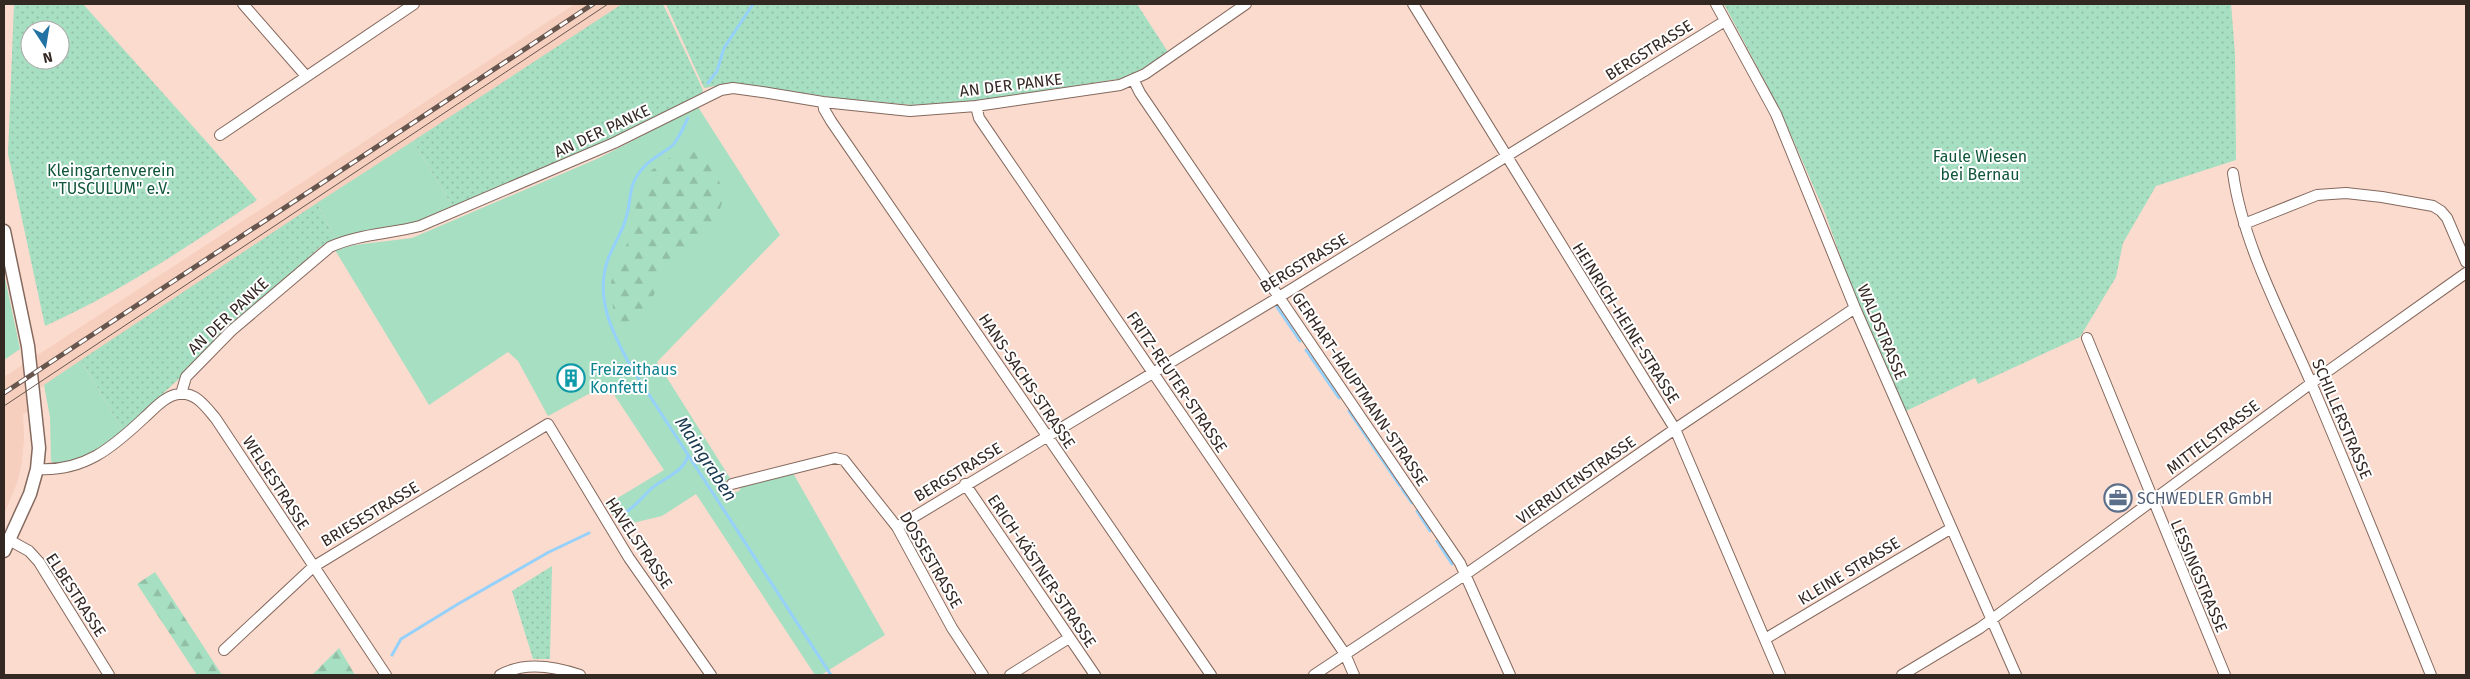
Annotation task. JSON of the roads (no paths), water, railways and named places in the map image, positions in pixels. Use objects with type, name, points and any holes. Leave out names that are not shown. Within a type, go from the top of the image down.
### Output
[{"type":"main road","points":[[4,231],[30,355],[39,437],[37,469],[24,510],[6,546]]},
{"type":"street","points":[[243,4],[306,76]]},
{"type":"street","points":[[220,135],[414,4]]},
{"type":"street","name":"AN DER PANKE","points":[[181,394],[186,377],[231,331],[330,247],[348,239],[398,232],[420,226],[622,139],[721,90],[733,88],[823,102],[910,111],[976,106],[1120,85],[1134,81],[1246,4]]},
{"type":"street","name":"HEINRICH-HEINE-STRASSE","points":[[1413,4],[1508,155],[1558,240],[1675,429],[1780,675]]},
{"type":"street","name":"WALDSTRASSE","points":[[1716,4],[1776,114],[1854,308],[2016,675]]},
{"type":"street","name":"BERGSTRASSE","points":[[897,527],[965,484],[1278,296],[1725,21]]},
{"type":"street","name":"GERHART-HAUPTMANN-STRASSE","points":[[1134,81],[1140,93],[1466,574],[1510,675]]},
{"type":"street","name":"HANS-SACHS-STRASSE","points":[[823,102],[824,109],[831,120],[1211,675]]},
{"type":"street","name":"FRITZ-REUTER-STRASSE","points":[[976,106],[980,118],[1345,654],[1354,675]]},
{"type":"street","name":"SCHILLERSTRASSE","points":[[2233,173],[2236,200],[2244,224],[2312,383],[2431,675]]},
{"type":"street","points":[[2244,224],[2318,195],[2346,193],[2382,196],[2433,206],[2441,211],[2447,218],[2466,262]]},
{"type":"street","name":"MITTELSTRASSE","points":[[1902,675],[1992,619],[2312,383],[2466,273]]},
{"type":"street","name":"VIERRUTENSTRASSE","points":[[1314,675],[1466,574],[1854,308]]},
{"type":"street","name":"LESSINGSTRASSE","points":[[2087,338],[2152,501],[2225,675]]},
{"type":"street","points":[[37,469],[67,468],[79,465],[114,444],[169,397],[181,394]]},
{"type":"street","name":"WELSESTRASSE","points":[[181,394],[195,397],[206,407],[386,675]]},
{"type":"street","name":"BRIESESTRASSE","points":[[224,650],[313,567],[548,424]]},
{"type":"street","name":"HAVELSTRASSE","points":[[548,424],[629,558],[712,675]]},
{"type":"street","name":"DOSSESTRASSE","points":[[732,484],[835,458],[844,460],[897,527],[952,628],[983,675]]},
{"type":"street","name":"ERICH-KÄSTNER-STRASSE","points":[[965,484],[1095,675]]},
{"type":"street","name":"KLEINE STRASSE","points":[[1765,639],[1950,529]]},
{"type":"street","name":"ELBESTRASSE","points":[[6,546],[30,551],[39,562],[109,675]]},
{"type":"street","points":[[1010,675],[1069,638]]},
{"type":"street","points":[[500,675],[522,668],[542,666],[580,675]]},
{"type":"waterway","name":"Maingraben","points":[[708,83],[717,71],[724,48],[753,4]]},
{"type":"waterway","name":"Maingraben","points":[[688,118],[673,145],[646,164],[634,181],[625,221],[608,259],[604,273],[604,302],[612,329],[631,367],[831,675]]},
{"type":"waterway","points":[[1277,307],[1300,341]]},
{"type":"waterway","points":[[1306,350],[1339,398]]},
{"type":"waterway","points":[[1349,411],[1400,486]]},
{"type":"waterway","points":[[626,512],[652,488],[679,470],[688,454]]},
{"type":"waterway","points":[[1402,489],[1412,503]]},
{"type":"waterway","points":[[1417,511],[1430,531]]},
{"type":"waterway","points":[[392,655],[401,639],[549,552],[589,533]]},
{"type":"waterway","points":[[1437,541],[1452,564]]},
{"type":"tram line","points":[[4,406],[608,4]]},
{"type":"railway","points":[[4,393],[593,4]]},
{"type":"place","name":"Freizeithaus Konfetti","points":[[571,378]]},
{"type":"place","name":"SCHWEDLER GmbH","points":[[2118,498]]},
{"type":"park label","name":"Faule Wiesen bei Bernau","points":[[1980,165]]},
{"type":"park label","name":"Kleingartenverein \"TUSCULUM\" e.V.","points":[[111,179]]}]
